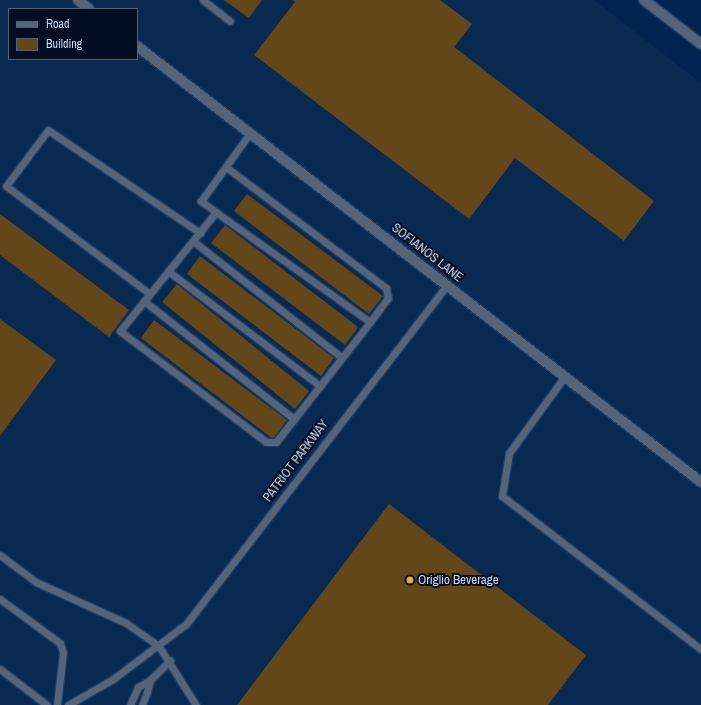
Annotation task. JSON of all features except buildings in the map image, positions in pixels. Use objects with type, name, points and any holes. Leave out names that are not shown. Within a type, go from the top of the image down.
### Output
[{"type":"street","points":[[78,0],[88,8]]},
{"type":"street","points":[[644,0],[701,44]]},
{"type":"street","name":"SOFIANOS LANE","points":[[138,47],[701,482]]},
{"type":"lane","points":[[203,0],[230,21]]},
{"type":"lane","points":[[150,294],[6,186],[48,130],[200,233]]},
{"type":"lane","points":[[250,133],[201,201],[370,322]]},
{"type":"lane","points":[[216,212],[120,331],[266,442],[276,442],[388,298],[386,288],[226,167]]},
{"type":"lane","points":[[193,241],[342,358]]},
{"type":"lane","points":[[168,271],[320,386]]},
{"type":"lane","name":"PATRIOT PARKWAY","points":[[68,705],[113,679],[186,624],[447,285]]},
{"type":"lane","points":[[144,301],[294,419]]},
{"type":"lane","points":[[565,376],[509,453],[502,496],[701,649]]},
{"type":"lane","points":[[0,555],[36,582],[126,623],[158,645],[196,705]]},
{"type":"lane","points":[[0,599],[60,643],[62,653],[56,705]]},
{"type":"lane","points":[[130,705],[138,687],[150,680],[170,662]]},
{"type":"lane","points":[[0,669],[47,705]]},
{"type":"lane","points":[[142,705],[148,692],[150,680]]},
{"type":"shaded area","points":[[0,0],[594,0],[701,83],[701,705],[0,705]]},
{"type":"place","name":"Origlio Beverage","points":[[410,580]]}]
